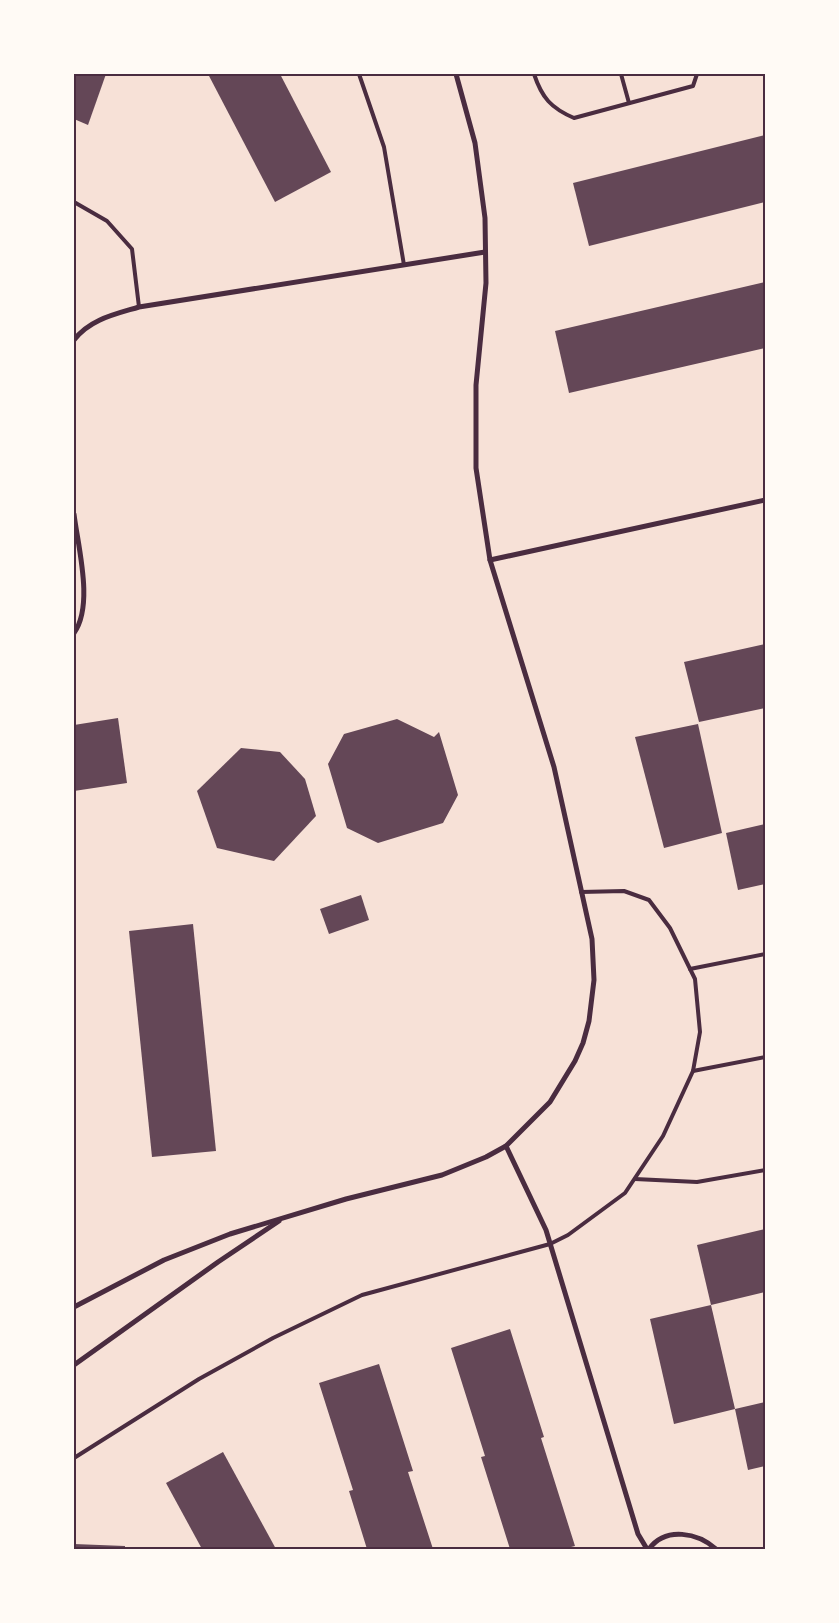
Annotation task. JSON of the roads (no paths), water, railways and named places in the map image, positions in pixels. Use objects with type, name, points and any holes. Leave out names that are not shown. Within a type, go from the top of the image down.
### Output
[{"type":"street","points":[[74,1307],[164,1260],[230,1234],[346,1199],[442,1175],[469,1166],[506,1146],[550,1102],[576,1061],[583,1043],[589,1021],[594,980],[592,939],[554,767],[490,560],[476,468],[476,385],[486,283],[485,218],[475,143],[456,74]]},
{"type":"street","points":[[74,340],[80,332],[100,318],[140,307],[485,252]]},
{"type":"street","points":[[490,560],[765,500]]},
{"type":"street","points":[[74,514],[85,599],[79,626],[74,633]]},
{"type":"street","points":[[506,1146],[546,1230],[638,1534],[648,1549],[669,1536],[688,1534],[706,1540],[716,1549]]},
{"type":"street","points":[[74,1365],[218,1262],[284,1218]]},
{"type":"lane","points":[[359,74],[384,147],[404,265]]},
{"type":"lane","points":[[534,74],[539,90],[555,110],[574,118],[693,86],[697,74]]},
{"type":"lane","points":[[621,74],[628,104]]},
{"type":"lane","points":[[74,202],[107,221],[132,249],[140,307]]},
{"type":"lane","points":[[74,1458],[199,1379],[273,1338],[362,1295],[550,1244],[568,1235],[625,1193],[663,1136],[693,1071],[700,1032],[695,979],[670,928],[649,900],[624,891],[582,892]]},
{"type":"lane","points":[[690,969],[765,954]]},
{"type":"lane","points":[[693,1071],[765,1057]]},
{"type":"lane","points":[[634,1179],[697,1182],[765,1170]]}]
